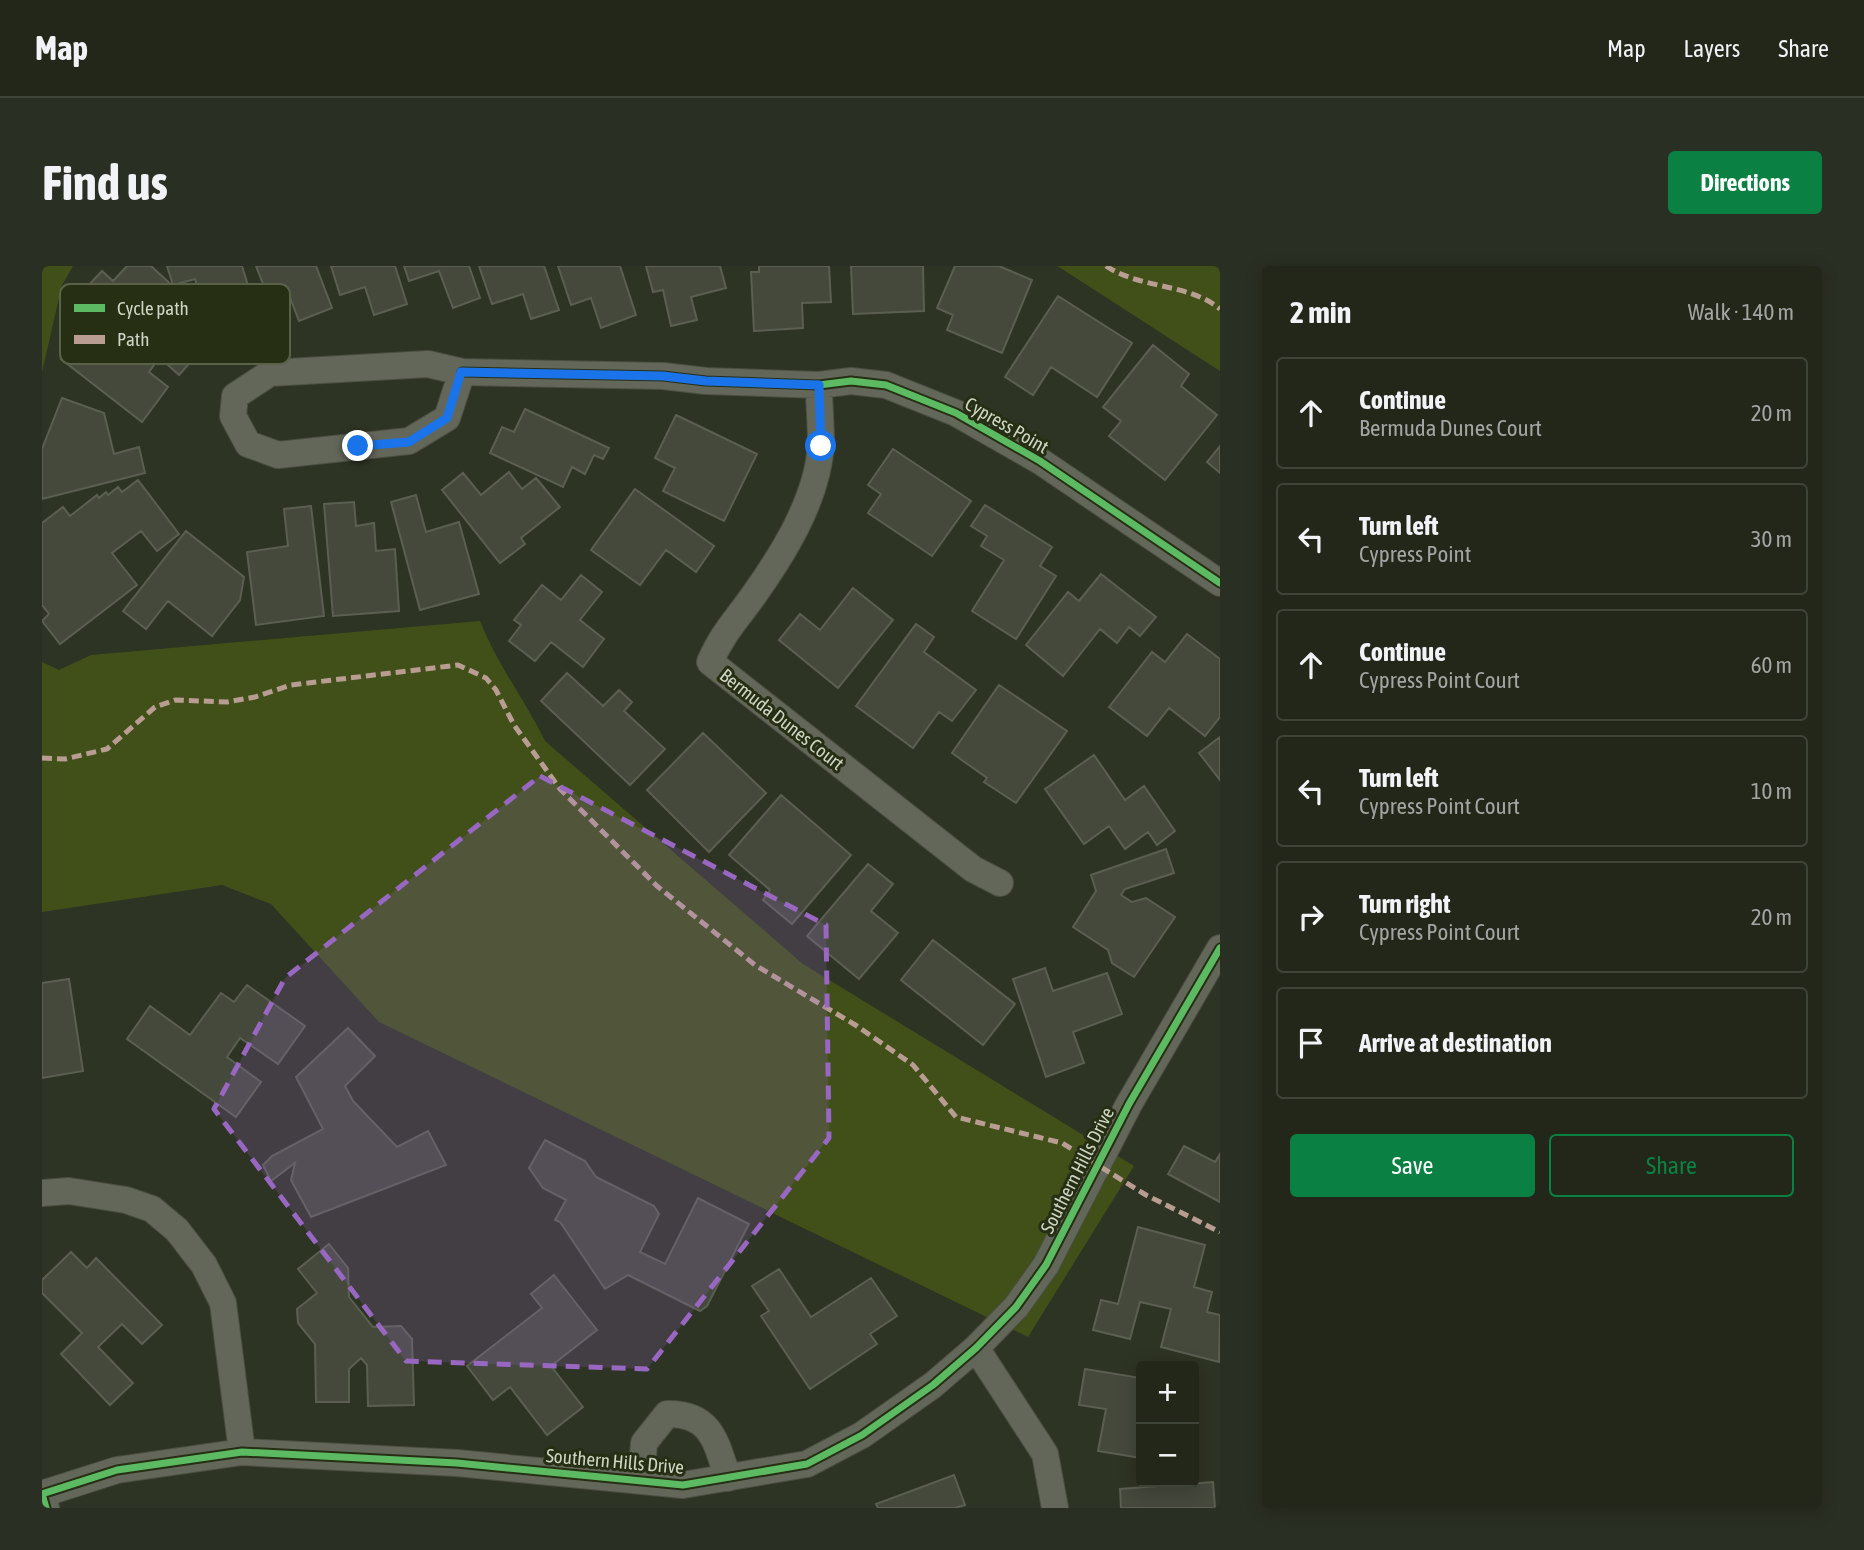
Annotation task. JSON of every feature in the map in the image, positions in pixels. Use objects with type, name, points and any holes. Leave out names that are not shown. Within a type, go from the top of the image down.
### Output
[{"type":"street","name":"Cypress Point","points":[[461,372],[447,418],[409,442],[278,455],[248,444],[233,416],[234,396],[270,373],[428,365],[461,372],[663,376],[706,381],[819,385],[851,381],[886,385],[956,414],[1040,461],[1220,583]]},
{"type":"street","name":"Bermuda Dunes Court","points":[[819,385],[821,446],[805,506],[789,540],[751,599],[724,632],[710,662],[973,869],[1000,883]]},
{"type":"street","name":"Southern Hills Drive","points":[[42,1494],[117,1470],[242,1452],[445,1462],[683,1485],[807,1464],[818,1459],[862,1435],[933,1385],[976,1349],[1016,1307],[1046,1265],[1129,1104],[1220,948]]},
{"type":"street","points":[[42,1193],[69,1191],[126,1200],[152,1209],[177,1230],[204,1265],[223,1303],[242,1452]]},
{"type":"street","points":[[976,1349],[1045,1454],[1055,1508]]},
{"type":"street","name":"Southern Hills Drive","points":[[641,1481],[644,1443],[667,1414],[685,1414],[701,1422],[713,1436],[729,1478]]},
{"type":"street","points":[[42,1494],[47,1508]]},
{"type":"highlighted area","points":[[540,776],[826,925],[829,1138],[647,1369],[406,1361],[214,1109],[285,978]]},
{"type":"green space","points":[[42,266],[73,266],[60,284],[42,372]]},
{"type":"green space","points":[[1057,266],[1220,266],[1220,371],[1059,267]]},
{"type":"green space","points":[[480,621],[545,741],[803,964],[1134,1166],[1028,1337],[379,1022],[271,904],[222,885],[42,912],[42,662],[59,670],[91,655]]},
{"type":"building","points":[[127,266],[151,266],[171,284],[90,284],[102,271],[113,281]]},
{"type":"building","points":[[167,266],[242,266],[248,284],[197,284],[195,279],[173,284]]},
{"type":"building","points":[[256,266],[316,266],[332,308],[299,321],[290,298],[290,284],[263,284]]},
{"type":"building","points":[[331,266],[395,266],[407,304],[374,315],[365,287],[340,295]]},
{"type":"building","points":[[404,266],[469,266],[480,298],[453,308],[439,271],[409,281]]},
{"type":"building","points":[[479,266],[544,266],[559,310],[531,319],[523,294],[492,304]]},
{"type":"building","points":[[558,266],[620,266],[636,315],[601,328],[591,298],[571,305]]},
{"type":"building","points":[[646,266],[720,266],[726,288],[691,297],[697,320],[671,326],[663,290],[653,292]]},
{"type":"building","points":[[759,266],[829,266],[831,302],[802,303],[803,328],[754,331],[751,272],[759,272]]},
{"type":"building","points":[[851,266],[923,266],[924,311],[853,314]]},
{"type":"building","points":[[955,266],[999,266],[1032,280],[1002,353],[947,330],[953,315],[937,308]]},
{"type":"building","points":[[1058,296],[1132,343],[1097,397],[1051,367],[1033,395],[1005,377]]},
{"type":"building","points":[[1153,345],[1189,374],[1181,386],[1217,415],[1165,480],[1109,436],[1121,421],[1103,407]]},
{"type":"building","points":[[67,364],[155,364],[149,372],[168,387],[142,422]]},
{"type":"building","points":[[167,364],[189,364],[179,375]]},
{"type":"building","points":[[62,398],[104,413],[114,454],[139,447],[145,473],[42,499],[42,449]]},
{"type":"building","points":[[525,409],[609,448],[603,459],[594,455],[585,474],[572,467],[563,487],[490,453],[502,427],[514,432]]},
{"type":"building","points":[[676,415],[757,454],[724,521],[663,491],[675,468],[655,458]]},
{"type":"building","points":[[1220,446],[1220,473],[1207,462]]},
{"type":"building","points":[[893,449],[971,501],[932,556],[868,513],[881,494],[868,485]]},
{"type":"building","points":[[509,472],[522,489],[536,478],[560,507],[521,538],[525,544],[500,563],[442,490],[463,473],[481,495]]},
{"type":"building","points":[[138,480],[179,534],[157,551],[141,531],[112,553],[137,585],[60,644],[42,621],[49,614],[42,605],[42,523],[63,507],[70,516],[97,495],[99,498],[106,492],[108,495],[118,487],[122,492]]},
{"type":"building","points":[[635,489],[714,546],[696,572],[666,550],[640,585],[591,550]]},
{"type":"building","points":[[416,495],[426,532],[459,522],[479,594],[420,610],[391,502]]},
{"type":"building","points":[[354,502],[356,526],[374,523],[376,551],[395,549],[399,611],[333,616],[324,504]]},
{"type":"building","points":[[985,505],[1052,547],[1040,566],[1056,576],[1016,639],[972,611],[1004,560],[981,546],[987,536],[971,526]]},
{"type":"building","points":[[311,506],[324,616],[256,625],[247,552],[288,546],[284,509]]},
{"type":"building","points":[[186,531],[244,577],[240,600],[212,636],[168,601],[146,629],[123,611]]},
{"type":"building","points":[[1101,574],[1156,617],[1140,636],[1129,627],[1117,643],[1100,629],[1063,676],[1026,645],[1068,592],[1079,601]]},
{"type":"building","points":[[581,575],[602,592],[580,620],[604,639],[583,667],[551,642],[535,661],[509,641],[521,625],[514,620],[542,585],[561,600]]},
{"type":"building","points":[[853,588],[893,620],[838,688],[779,640],[800,614],[820,630]]},
{"type":"building","points":[[916,624],[934,637],[924,652],[976,690],[952,721],[939,712],[913,748],[856,706]]},
{"type":"building","points":[[1187,634],[1220,659],[1220,717],[1205,736],[1169,708],[1147,736],[1109,707],[1152,652],[1165,662]]},
{"type":"building","points":[[567,673],[603,706],[619,690],[632,702],[624,711],[665,749],[630,785],[541,701]]},
{"type":"building","points":[[999,685],[1067,731],[1016,803],[984,782],[987,778],[952,753]]},
{"type":"building","points":[[703,733],[766,793],[709,852],[647,790]]},
{"type":"building","points":[[1220,737],[1220,780],[1199,753]]},
{"type":"building","points":[[1094,755],[1125,800],[1144,786],[1175,831],[1157,845],[1148,832],[1125,849],[1109,826],[1084,844],[1045,789]]},
{"type":"building","points":[[781,795],[851,855],[792,924],[763,900],[770,890],[729,855]]},
{"type":"building","points":[[1166,849],[1174,873],[1125,889],[1121,895],[1132,902],[1146,898],[1175,917],[1134,977],[1112,963],[1108,950],[1073,927],[1096,891],[1091,875]]},
{"type":"building","points":[[868,864],[893,884],[871,911],[898,933],[859,979],[807,936]]},
{"type":"building","points":[[933,940],[1015,1004],[983,1045],[901,980]]},
{"type":"building","points":[[1045,968],[1053,991],[1107,973],[1122,1014],[1073,1032],[1084,1063],[1046,1077],[1013,979]]},
{"type":"building","points":[[69,979],[83,1071],[42,1078],[42,983]]},
{"type":"building","points":[[247,985],[305,1026],[278,1064],[240,1038],[227,1057],[261,1082],[236,1117],[127,1039],[150,1006],[190,1035],[221,993],[234,1002]]},
{"type":"building","points":[[348,1028],[375,1056],[345,1086],[353,1101],[397,1147],[428,1131],[446,1165],[311,1217],[291,1180],[295,1163],[271,1181],[263,1165],[272,1156],[323,1129],[296,1077]]},
{"type":"building","points":[[545,1140],[585,1161],[596,1177],[654,1206],[659,1214],[640,1252],[665,1264],[698,1198],[749,1224],[707,1306],[700,1311],[628,1275],[605,1289],[560,1222],[555,1220],[566,1200],[543,1188],[529,1168]]},
{"type":"building","points":[[1184,1146],[1215,1162],[1220,1154],[1220,1202],[1168,1174]]},
{"type":"building","points":[[1138,1227],[1205,1245],[1194,1287],[1212,1292],[1207,1312],[1220,1315],[1219,1362],[1161,1347],[1171,1309],[1140,1302],[1130,1339],[1093,1330],[1101,1300],[1118,1304]]},
{"type":"building","points":[[329,1244],[348,1268],[349,1297],[373,1327],[401,1326],[412,1339],[414,1405],[368,1406],[367,1365],[361,1358],[349,1369],[349,1402],[316,1402],[315,1344],[298,1323],[297,1309],[317,1293],[298,1269]]},
{"type":"building","points":[[71,1252],[87,1268],[96,1258],[162,1325],[142,1344],[122,1324],[98,1347],[133,1383],[110,1405],[61,1354],[82,1333],[42,1293],[42,1280]]},
{"type":"building","points":[[779,1269],[811,1317],[871,1278],[897,1316],[870,1334],[877,1344],[810,1389],[761,1316],[769,1311],[752,1286]]},
{"type":"building","points":[[554,1275],[597,1330],[551,1366],[583,1407],[547,1435],[510,1387],[493,1400],[467,1366],[542,1308],[531,1294]]},
{"type":"building","points":[[1085,1369],[1136,1377],[1136,1457],[1098,1451],[1106,1409],[1079,1405]]},
{"type":"building","points":[[954,1475],[965,1505],[955,1508],[878,1508],[876,1504]]},
{"type":"building","points":[[1213,1482],[1215,1508],[1121,1508],[1120,1489],[1199,1487],[1199,1483]]},
{"type":"marked path","points":[[1106,266],[1134,279],[1194,295],[1220,309]]},
{"type":"marked path","points":[[42,758],[65,759],[107,749],[155,707],[175,700],[227,702],[255,697],[291,685],[458,665],[486,678],[496,690],[514,725],[560,789],[657,886],[755,965],[857,1026],[913,1065],[956,1117],[1062,1143],[1146,1195],[1220,1232]]},
{"type":"cycle path","points":[[462,372],[663,376],[706,381],[819,385],[851,381],[886,385],[956,413],[1040,461],[1220,583]]},
{"type":"cycle path","points":[[46,1508],[42,1494],[117,1470],[242,1452],[457,1463],[683,1485],[807,1464],[862,1435],[933,1385],[976,1348],[1016,1307],[1046,1265],[1129,1104],[1220,948]]},
{"type":"route","points":[[358,446],[409,442],[447,418],[461,372],[663,376],[706,381],[819,385],[821,446]]}]
